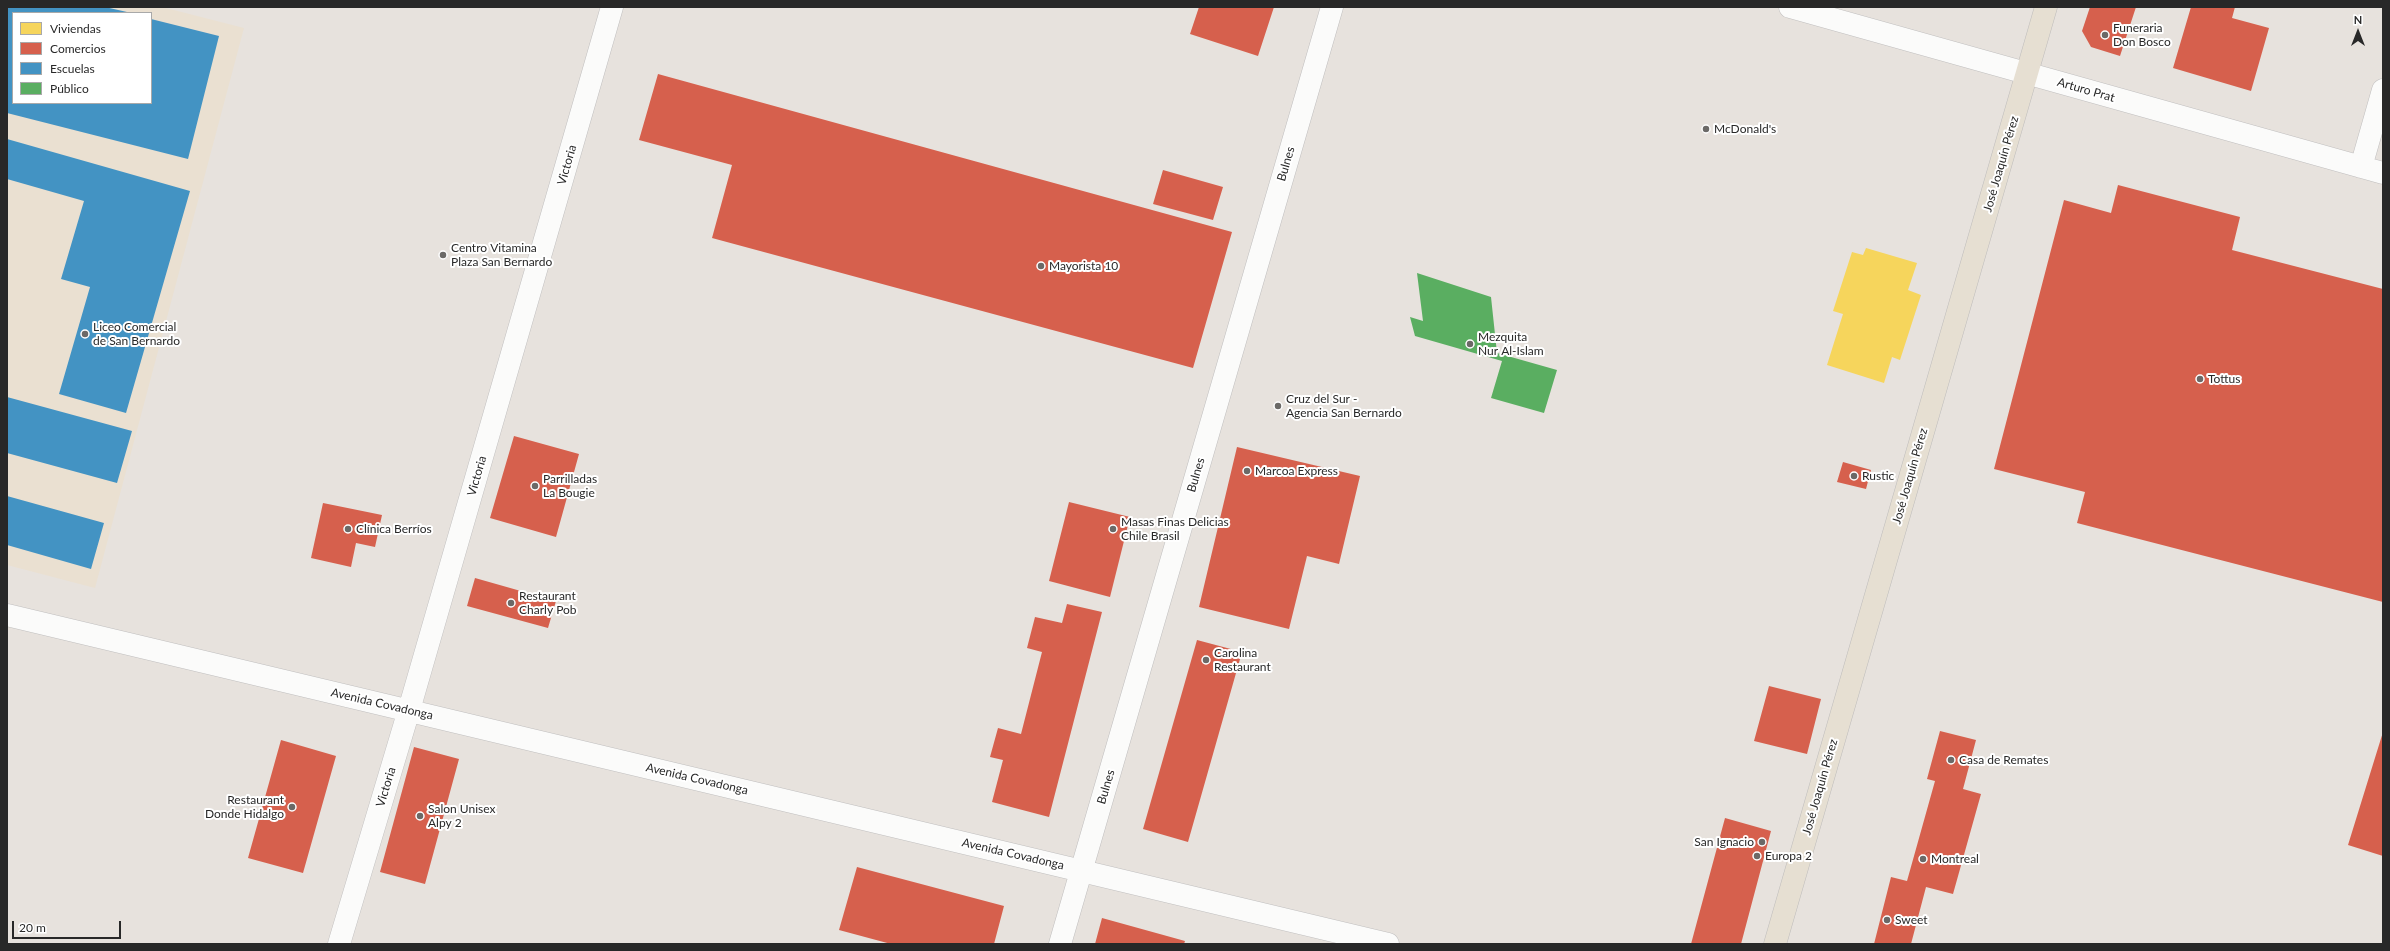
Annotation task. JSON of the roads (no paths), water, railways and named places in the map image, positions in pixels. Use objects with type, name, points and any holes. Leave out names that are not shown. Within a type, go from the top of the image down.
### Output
[{"type":"main road","name":"José Joaquín Pérez","points":[[1775,944],[2046,7]]},
{"type":"street","name":"Victoria","points":[[339,944],[409,710],[612,7]]},
{"type":"street","name":"Bulnes","points":[[1060,944],[1332,7]]},
{"type":"street","name":"Arturo Prat","points":[[1790,7],[2383,173]]},
{"type":"street","points":[[2361,167],[2382,95]]},
{"type":"street","name":"Avenida Covadonga","points":[[7,615],[1388,944]]},
{"type":"place","name":"Funeraria Don Bosco","points":[[2105,35]]},
{"type":"place","name":"McDonald's","points":[[1706,129]]},
{"type":"place","name":"Centro Vitamina Plaza San Bernardo","points":[[443,255]]},
{"type":"place","name":"Mayorista 10","points":[[1041,266]]},
{"type":"place","name":"Liceo Comercial de San Bernardo","points":[[85,334]]},
{"type":"place","name":"Mezquita Nur Al-Islam","points":[[1470,344]]},
{"type":"place","name":"Tottus","points":[[2200,379]]},
{"type":"place","name":"Cruz del Sur - Agencia San Bernardo","points":[[1278,406]]},
{"type":"place","name":"Marcoa Express","points":[[1247,471]]},
{"type":"place","name":"Rustic","points":[[1854,476]]},
{"type":"place","name":"Parrilladas La Bougie","points":[[535,486]]},
{"type":"place","name":"Clínica Berríos","points":[[348,529]]},
{"type":"place","name":"Masas Finas Delicias Chile Brasil","points":[[1113,529]]},
{"type":"place","name":"Restaurant Charly Pob","points":[[511,603]]},
{"type":"place","name":"Carolina Restaurant","points":[[1206,660]]},
{"type":"place","name":"Casa de Remates","points":[[1951,760]]},
{"type":"place","name":"Restaurant Donde Hidalgo","points":[[292,807]]},
{"type":"place","name":"Salon Unisex Alpy 2","points":[[420,816]]},
{"type":"place","name":"San Ignacio","points":[[1762,842]]},
{"type":"place","name":"Europa 2","points":[[1757,856]]},
{"type":"place","name":"Montreal","points":[[1923,859]]},
{"type":"place","name":"Sweet","points":[[1887,920]]}]
